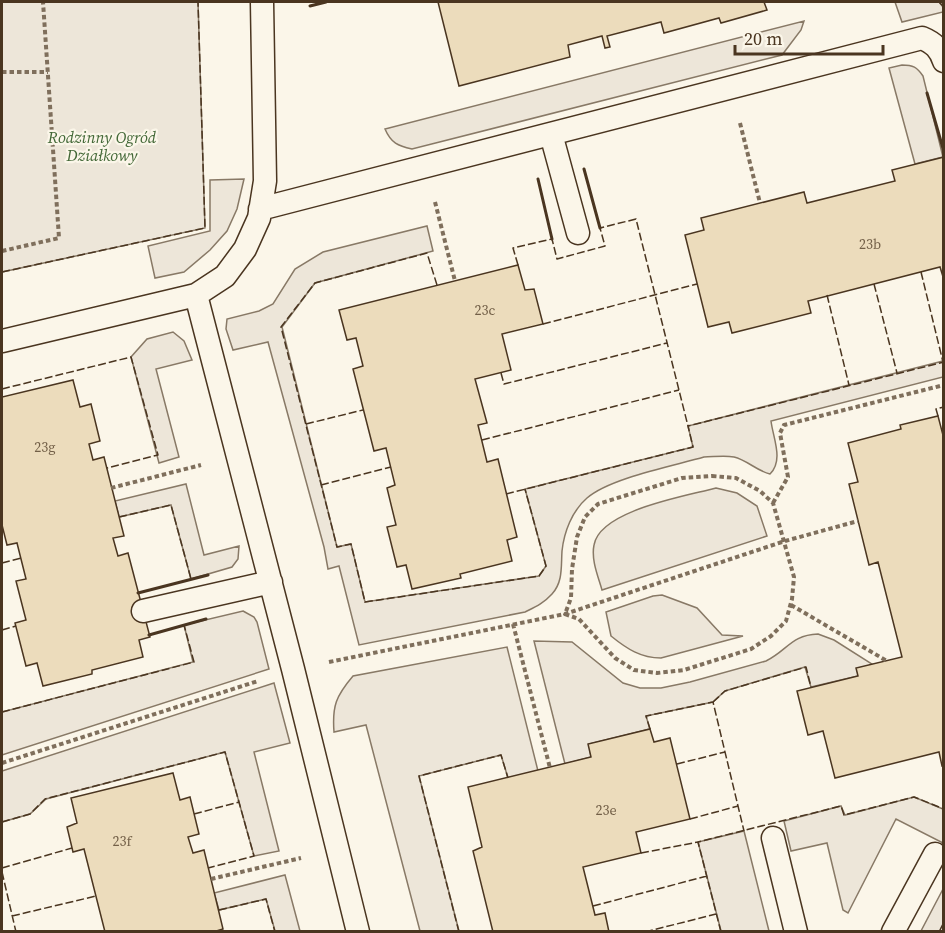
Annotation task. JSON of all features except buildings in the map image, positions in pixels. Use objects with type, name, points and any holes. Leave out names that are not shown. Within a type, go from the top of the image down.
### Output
[{"type":"lane","points":[[2,341],[196,295],[225,276],[245,249],[260,209],[265,181],[262,2]]},
{"type":"lane","points":[[260,209],[922,38],[933,42],[944,61]]},
{"type":"lane","points":[[551,134],[578,233]]},
{"type":"lane","points":[[196,295],[271,582],[358,932]]},
{"type":"lane","points":[[143,611],[271,582]]},
{"type":"lane","points":[[773,838],[796,932]]},
{"type":"lane","points":[[893,932],[935,854]]},
{"type":"path","points":[[2,251],[59,238],[44,2]]},
{"type":"path","points":[[2,72],[48,72]]},
{"type":"path","points":[[731,87],[760,203]]},
{"type":"path","points":[[426,166],[455,281]]},
{"type":"path","points":[[773,503],[788,477],[780,433],[784,425],[944,385]]},
{"type":"path","points":[[111,488],[238,456]]},
{"type":"path","points":[[712,476],[736,478],[760,491],[773,503],[794,576],[791,604],[786,621],[771,636],[751,649],[684,670],[657,672],[634,670],[615,658],[579,619],[565,614],[571,598],[572,569],[577,537],[585,517],[598,504],[682,478],[712,476]]},
{"type":"path","points":[[565,614],[785,541],[858,521]]},
{"type":"path","points":[[791,604],[887,661]]},
{"type":"path","points":[[513,624],[549,768]]},
{"type":"path","points":[[211,879],[338,850]]},
{"type":"green space","name":"Rodzinny Ogród Działkowy","points":[[2,2],[198,2],[205,228],[2,272]]},
{"type":"green space","points":[[895,2],[939,2],[943,7],[943,12],[902,22]]},
{"type":"green space","points":[[804,21],[801,30],[782,55],[412,149],[396,143],[385,129]]},
{"type":"green space","points":[[902,65],[914,67],[923,76],[943,157],[915,164],[889,68]]},
{"type":"green space","points":[[244,179],[237,209],[227,231],[210,250],[184,272],[155,278],[148,246],[210,231],[210,180]]},
{"type":"green space","points":[[427,226],[433,251],[315,283],[282,327],[337,547],[351,544],[365,602],[539,576],[546,566],[525,489],[693,447],[688,426],[943,361],[943,377],[771,421],[777,456],[770,474],[734,457],[704,457],[642,473],[611,484],[587,498],[573,515],[563,544],[558,584],[546,600],[525,612],[359,645],[339,566],[328,569],[268,342],[233,350],[226,329],[227,319],[259,311],[273,304],[295,269],[323,252]]},
{"type":"green space","points":[[173,332],[184,341],[192,360],[156,369],[179,457],[159,463],[131,357],[147,339]]},
{"type":"green space","points":[[186,484],[204,555],[239,546],[238,559],[232,567],[191,579],[171,505],[119,517],[115,501]]},
{"type":"green space","points":[[716,488],[737,493],[757,506],[767,536],[602,590],[595,568],[594,545],[600,533],[612,522],[646,506]]},
{"type":"green space","points":[[662,595],[697,608],[722,635],[743,636],[661,658],[635,652],[611,636],[606,612]]},
{"type":"green space","points":[[243,611],[254,617],[257,622],[269,669],[2,755],[2,712],[193,662],[184,625]]},
{"type":"green space","points":[[818,634],[834,640],[872,664],[858,676],[811,687],[805,667],[725,691],[713,702],[646,716],[650,729],[589,744],[591,757],[565,764],[534,641],[572,642],[623,683],[640,688],[661,688],[766,661],[795,640]]},
{"type":"green space","points":[[507,647],[538,771],[508,778],[501,755],[419,776],[459,931],[420,931],[366,725],[334,732],[336,702],[353,676]]},
{"type":"green space","points":[[274,683],[290,743],[254,752],[279,851],[254,856],[225,752],[46,799],[30,814],[2,822],[2,771]]},
{"type":"green space","points":[[914,797],[943,809],[943,843],[896,819],[848,913],[843,910],[827,843],[791,851],[784,821],[841,806],[845,815]]},
{"type":"green space","points":[[744,831],[769,931],[721,931],[698,842]]},
{"type":"green space","points":[[285,875],[300,931],[275,931],[266,899],[219,910],[214,893]]},
{"type":"green space","points":[[943,889],[943,931],[921,931]]},
{"type":"fence","points":[[2,272],[205,228],[198,2]]},
{"type":"fence","points":[[939,2],[944,7]]},
{"type":"fence","points":[[518,265],[513,248],[552,239],[557,259],[605,246],[600,228],[636,219],[688,426]]},
{"type":"fence","points":[[437,285],[427,253],[315,283],[281,327],[337,547],[351,544],[365,602],[539,576],[546,566],[525,489]]},
{"type":"fence","points":[[921,272],[943,362]]},
{"type":"fence","points":[[543,324],[697,284]]},
{"type":"fence","points":[[874,284],[897,373]]},
{"type":"fence","points":[[827,295],[849,385]]},
{"type":"fence","points":[[501,373],[504,384],[667,343]]},
{"type":"fence","points":[[2,389],[131,357],[158,455],[107,468]]},
{"type":"fence","points":[[506,494],[693,447],[688,426],[944,362]]},
{"type":"fence","points":[[482,440],[679,390]]},
{"type":"fence","points":[[938,416],[936,409],[944,407]]},
{"type":"fence","points":[[306,424],[363,410]]},
{"type":"fence","points":[[321,485],[391,467]]},
{"type":"fence","points":[[119,517],[171,505],[191,579]]},
{"type":"fence","points":[[2,563],[21,558]]},
{"type":"fence","points":[[2,712],[194,662],[184,625]]},
{"type":"fence","points":[[2,630],[16,626]]},
{"type":"fence","points":[[713,702],[725,691],[806,667],[811,687]]},
{"type":"fence","points":[[650,729],[646,716],[713,702],[744,831]]},
{"type":"fence","points":[[2,822],[30,814],[45,799],[225,752],[254,856],[208,868]]},
{"type":"fence","points":[[677,764],[725,752]]},
{"type":"fence","points":[[459,932],[419,776],[501,755],[508,778]]},
{"type":"fence","points":[[721,932],[698,842],[841,806],[844,815],[914,797],[944,809]]},
{"type":"fence","points":[[194,814],[239,802]]},
{"type":"fence","points":[[690,819],[738,806]]},
{"type":"fence","points":[[641,853],[698,842]]},
{"type":"fence","points":[[2,868],[72,848]]},
{"type":"fence","points":[[2,872],[16,932]]},
{"type":"fence","points":[[593,906],[707,876]]},
{"type":"fence","points":[[12,916],[96,896]]},
{"type":"fence","points":[[219,910],[266,899],[275,932]]},
{"type":"fence","points":[[645,932],[716,914]]},
{"type":"fence","points":[[939,932],[944,922]]},
{"type":"wall","points":[[310,6],[326,2]]},
{"type":"wall","points":[[927,93],[944,152]]},
{"type":"wall","points":[[584,169],[600,228]]},
{"type":"wall","points":[[538,179],[552,239]]},
{"type":"wall","points":[[138,593],[208,575]]},
{"type":"wall","points":[[149,635],[206,619]]}]
